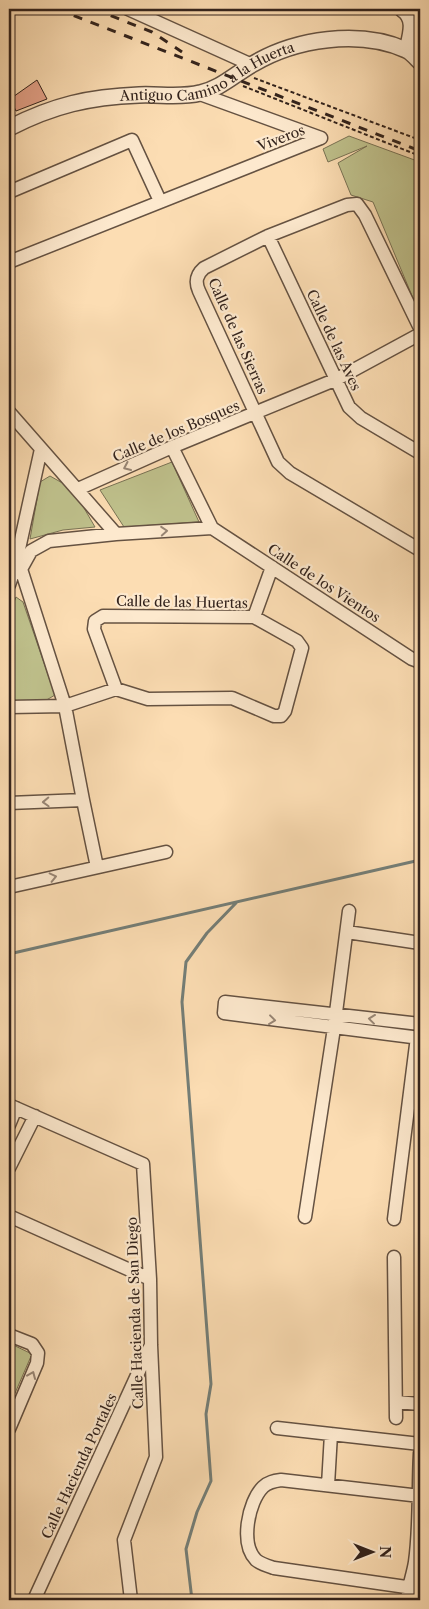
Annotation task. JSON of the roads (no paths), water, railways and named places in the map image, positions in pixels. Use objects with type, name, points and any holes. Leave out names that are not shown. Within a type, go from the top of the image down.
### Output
[{"type":"street","points":[[128,9],[240,73]]},
{"type":"street","points":[[402,9],[406,11],[416,30],[407,50],[420,62]]},
{"type":"street","name":"Antiguo Camino a la Huerta","points":[[9,128],[32,116],[62,105],[105,97],[200,94],[274,53],[299,44],[322,40],[348,39],[378,41],[407,50]]},
{"type":"street","name":"Viveros","points":[[9,262],[321,138],[200,94]]},
{"type":"street","points":[[9,192],[132,140],[160,201]]},
{"type":"street","name":"Calle de las Sierras","points":[[420,328],[365,214],[357,204],[347,205],[268,236],[204,268],[199,272],[197,278],[196,285],[278,462],[290,474],[420,550]]},
{"type":"street","name":"Calle de las Aves","points":[[268,236],[349,407],[361,418],[420,453]]},
{"type":"street","name":"Calle de los Bosques","points":[[78,489],[172,447],[337,379],[420,334]]},
{"type":"street","points":[[9,412],[116,534]]},
{"type":"street","points":[[9,585],[18,568],[31,551],[49,541],[116,534],[212,528],[172,447]]},
{"type":"street","points":[[41,449],[18,568],[66,706],[97,866]]},
{"type":"street","name":"Calle de los Vientos","points":[[212,528],[412,659],[420,662]]},
{"type":"street","points":[[254,617],[272,567]]},
{"type":"street","name":"Calle de las Huertas","points":[[103,616],[254,617],[297,641],[302,648],[285,711],[281,716],[274,716],[232,698],[148,698],[116,689],[94,629],[95,621],[103,616]]},
{"type":"street","points":[[9,707],[66,706],[116,689]]},
{"type":"street","points":[[9,803],[83,800]]},
{"type":"street","points":[[9,887],[166,852]]},
{"type":"street","points":[[305,1217],[334,1028],[349,911]]},
{"type":"street","points":[[347,932],[420,943]]},
{"type":"street","points":[[394,1219],[419,1038],[224,1013],[225,1002],[420,1024]]},
{"type":"street","points":[[9,1125],[12,1106]]},
{"type":"street","name":"Calle Hacienda de San Diego","points":[[12,1106],[143,1164],[150,1279],[156,1457],[124,1540],[131,1600]]},
{"type":"street","points":[[9,1168],[35,1116]]},
{"type":"street","points":[[9,1216],[150,1279]]},
{"type":"street","points":[[394,1257],[396,1418]]},
{"type":"street","points":[[9,1335],[32,1344],[38,1353],[37,1363],[9,1429]]},
{"type":"street","name":"Calle Hacienda Portales","points":[[34,1600],[151,1345]]},
{"type":"street","points":[[396,1402],[420,1404]]},
{"type":"street","points":[[277,1428],[420,1444]]},
{"type":"street","points":[[328,1485],[331,1434]]},
{"type":"street","points":[[419,1496],[281,1480],[271,1482],[263,1487],[257,1496],[249,1516],[247,1534],[249,1547],[258,1562],[274,1568],[411,1592],[418,1524],[419,1496],[420,1453]]},
{"type":"waterway","points":[[9,954],[420,860]]},
{"type":"waterway","points":[[192,1600],[186,1549],[197,1512],[211,1481],[206,1414],[211,1384],[182,1002],[186,962],[207,933],[236,903]]},
{"type":"railway","points":[[57,9],[420,151]]},
{"type":"railway","points":[[94,9],[152,32],[182,52]]}]
